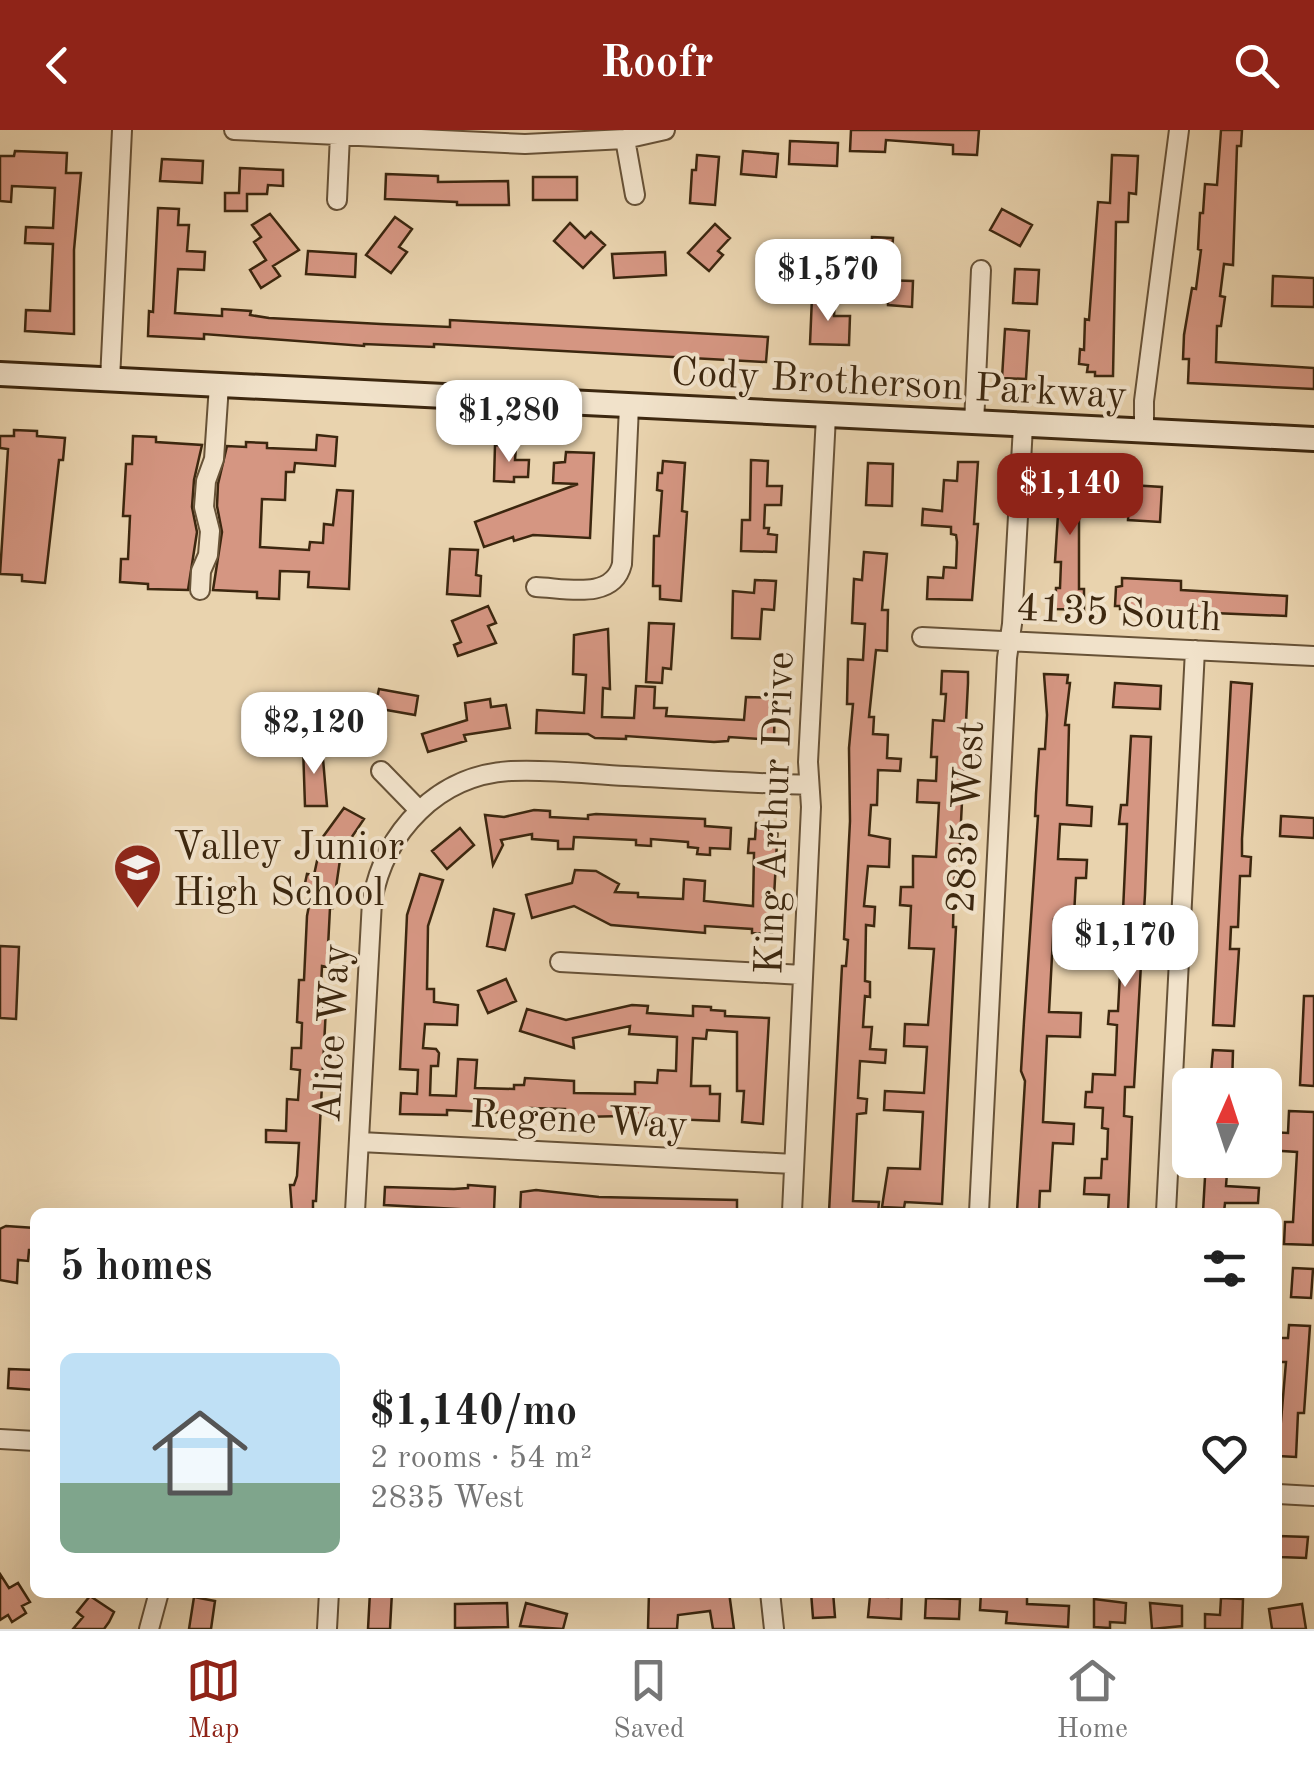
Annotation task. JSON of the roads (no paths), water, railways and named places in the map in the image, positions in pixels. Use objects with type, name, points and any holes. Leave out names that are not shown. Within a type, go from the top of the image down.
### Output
[{"type":"main road","name":"Cody Brotherson Parkway","points":[[0,374],[1314,439]]},
{"type":"street","points":[[110,380],[122,130]]},
{"type":"street","points":[[234,130],[525,144],[625,139],[665,130]]},
{"type":"street","points":[[1144,432],[1144,401],[1179,130]]},
{"type":"street","points":[[337,200],[340,136]]},
{"type":"street","points":[[625,139],[635,195]]},
{"type":"street","points":[[974,424],[980,270]]},
{"type":"street","points":[[200,590],[201,571],[208,556],[210,532],[204,507],[206,481],[214,460],[219,385]]},
{"type":"street","points":[[536,586],[593,590],[607,586],[618,576],[622,564],[629,406]]},
{"type":"street","name":"King Arthur Drive","points":[[792,1208],[808,762],[826,416]]},
{"type":"street","name":"2835 West","points":[[979,1208],[1022,426]]},
{"type":"street","name":"4135 South","points":[[922,637],[1314,656]]},
{"type":"street","points":[[1166,1208],[1195,650]]},
{"type":"street","name":"Alice Way","points":[[355,1208],[372,901],[386,855],[419,810],[464,781],[512,771],[809,785]]},
{"type":"street","points":[[381,772],[419,810]]},
{"type":"street","points":[[560,962],[803,975]]},
{"type":"street","name":"Regene Way","points":[[360,1142],[794,1164]]},
{"type":"street","points":[[0,1439],[30,1441]]},
{"type":"street","points":[[1282,1494],[1314,1496]]},
{"type":"street","points":[[148,1629],[157,1598]]},
{"type":"street","points":[[327,1629],[329,1598]]},
{"type":"street","points":[[771,1598],[774,1629]]},
{"type":"place","name":"Valley Junior High School","points":[[138,910]]}]
